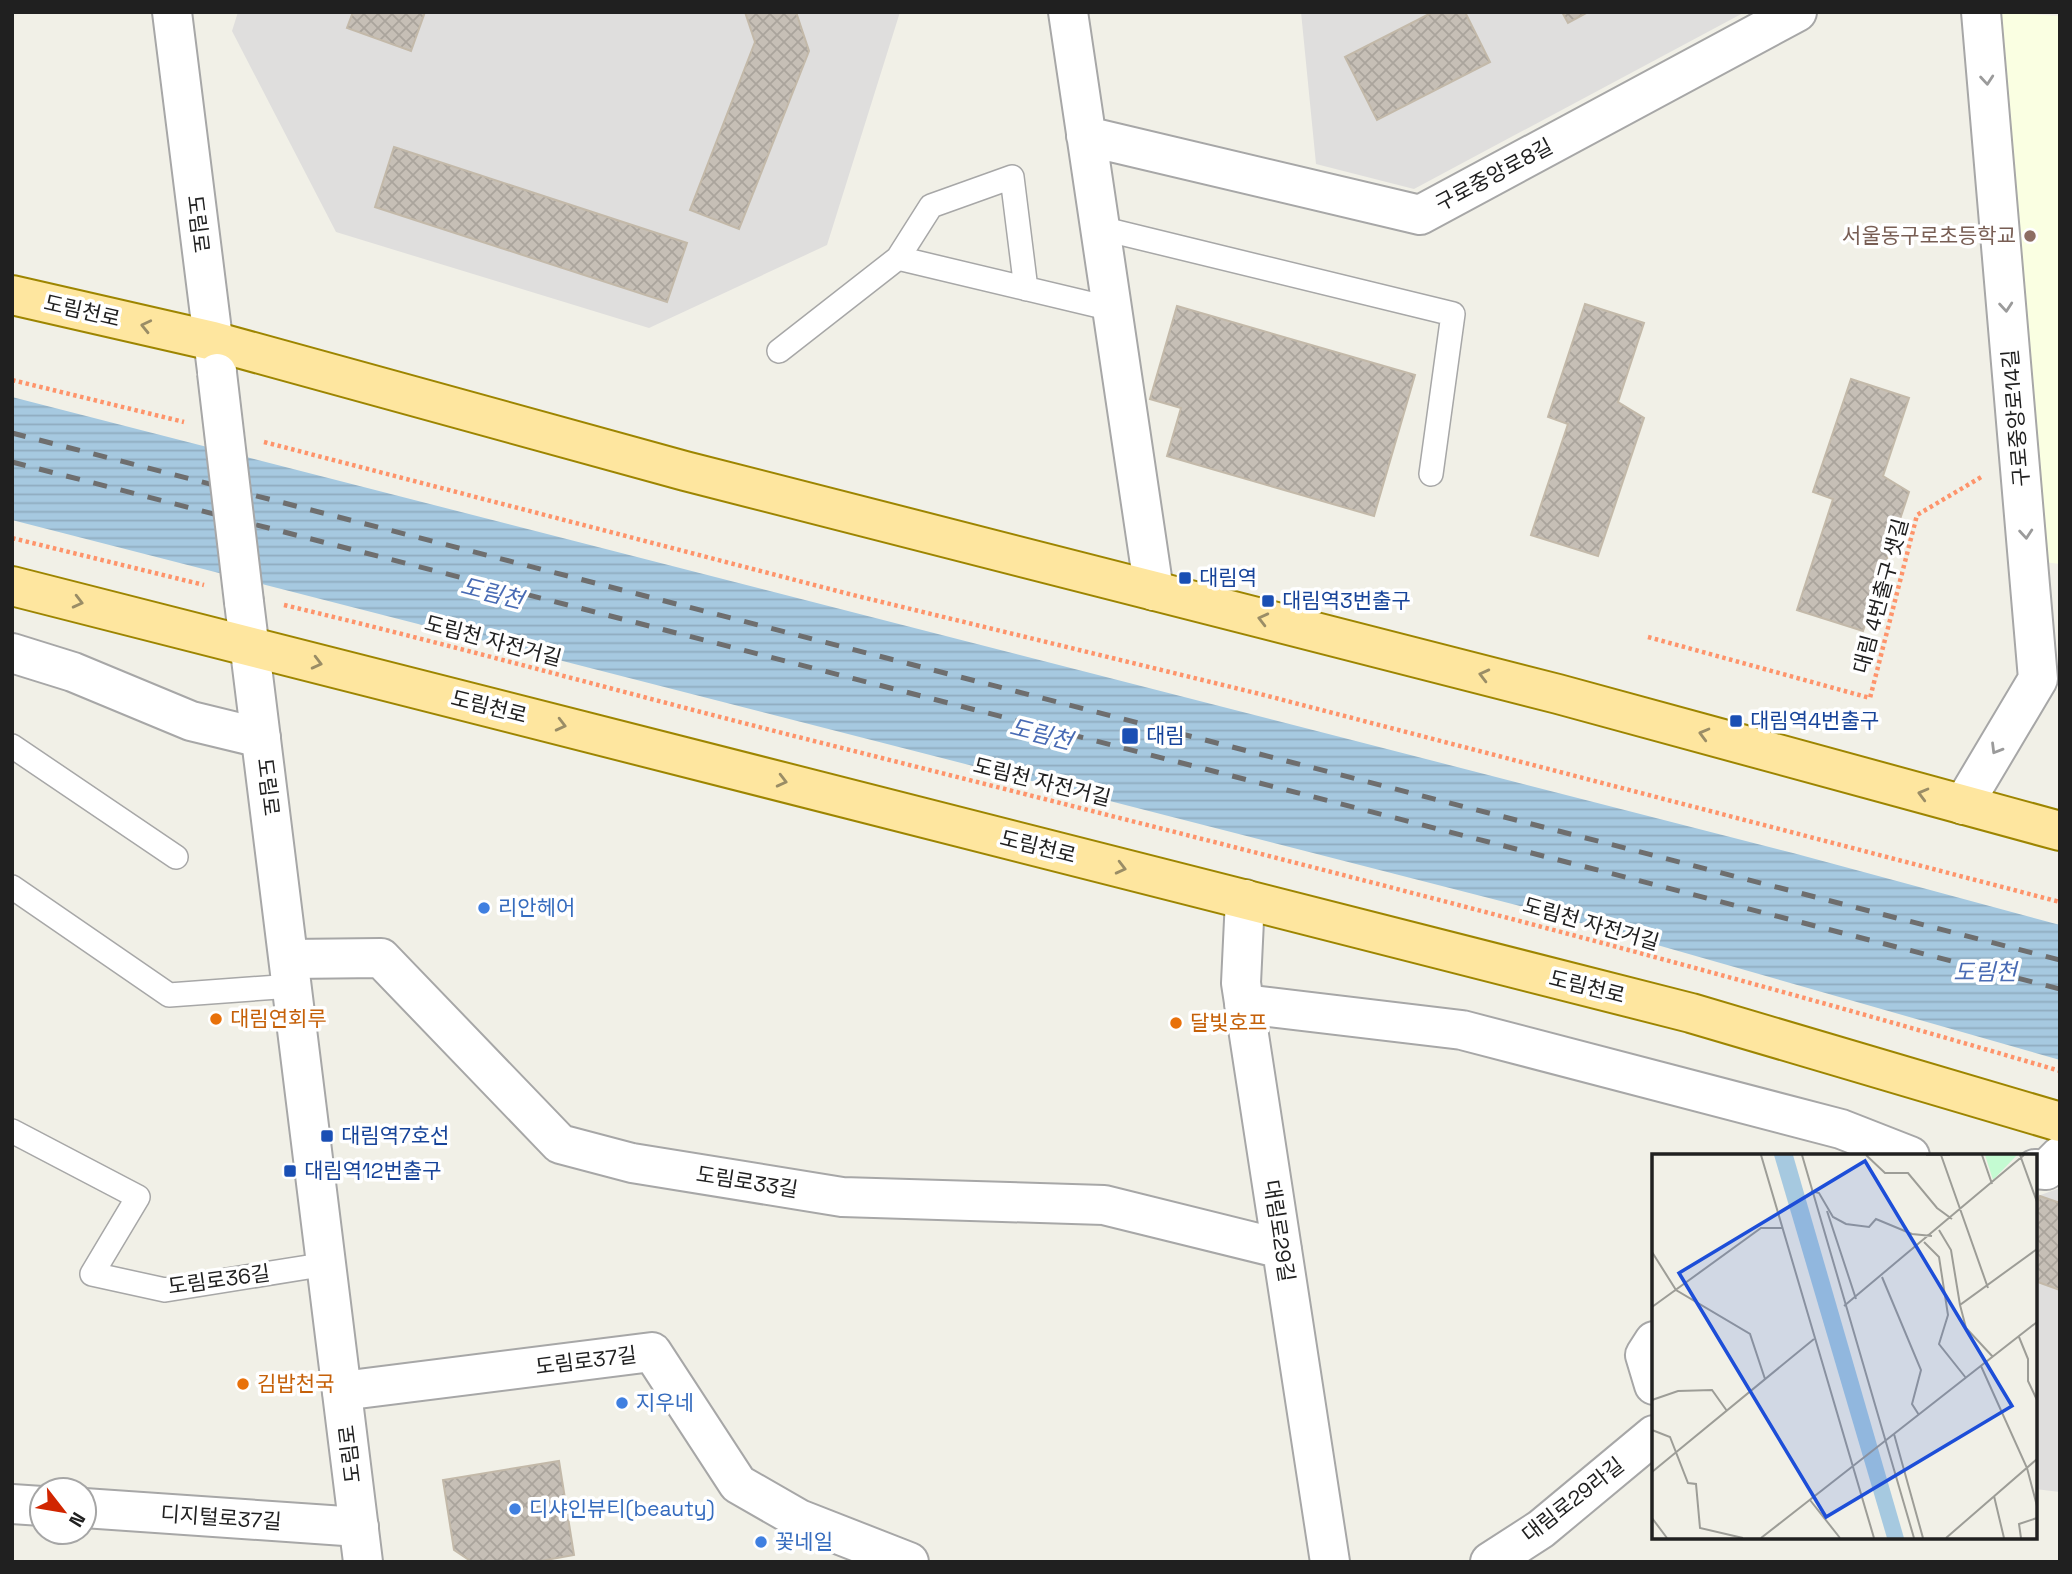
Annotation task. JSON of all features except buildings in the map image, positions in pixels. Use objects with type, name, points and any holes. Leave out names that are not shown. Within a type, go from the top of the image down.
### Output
[{"type":"main road","name":"도림천로","points":[[12,295],[215,357],[685,471],[1558,694],[2060,831]]},
{"type":"main road","name":"도림천로","points":[[12,586],[1691,1013],[2060,1122]]},
{"type":"street","name":"도림로","points":[[172,12],[361,1544]]},
{"type":"street","points":[[1068,12],[1154,591]]},
{"type":"street","name":"구로중앙로8길","points":[[1086,135],[1420,215],[1797,12]]},
{"type":"street","name":"구로중앙로14길","points":[[1963,805],[2038,678],[1981,12]]},
{"type":"street","points":[[12,653],[73,672],[191,721],[261,738]]},
{"type":"street","name":"대림로29길","points":[[1245,900],[1241,983],[1330,1562]]},
{"type":"street","name":"도림로33길","points":[[290,973],[381,958],[561,1144],[632,1163],[842,1197],[1104,1205],[1282,1249]]},
{"type":"street","points":[[1244,1004],[1462,1030],[1840,1129],[1905,1154]]},
{"type":"street","points":[[2037,1169],[2046,1170],[2060,1156]]},
{"type":"street","points":[[1652,1344],[1646,1355],[1652,1378]]},
{"type":"street","name":"도림로37길","points":[[342,1391],[652,1352],[738,1484],[799,1519],[909,1562]]},
{"type":"street","name":"대림로29라길","points":[[1490,1562],[1541,1529],[1652,1437]]},
{"type":"street","name":"디지털로37길","points":[[98,1510],[361,1544]]},
{"type":"lane","points":[[779,351],[898,258],[931,206],[1012,177],[1026,289]]},
{"type":"lane","points":[[1100,228],[1453,314],[1431,474]]},
{"type":"lane","points":[[898,258],[1112,309]]},
{"type":"lane","points":[[12,746],[176,857]]},
{"type":"lane","points":[[12,887],[169,995],[290,973]]},
{"type":"lane","name":"도림로36길","points":[[12,1131],[138,1196],[92,1274],[166,1290],[327,1264]]},
{"type":"path","points":[[12,380],[186,422]]},
{"type":"path","points":[[252,439],[849,594],[1260,694],[2060,902]]},
{"type":"path","name":"대림 4번출구 샛길","points":[[1648,637],[1870,698],[1917,515],[2019,455]]},
{"type":"path","name":"도림천 자전거길","points":[[12,538],[246,598],[447,644],[699,713],[1509,916],[2060,1071]]},
{"type":"shaded area","points":[[238,12],[900,12],[827,245],[649,328],[336,232],[232,31]]},
{"type":"shaded area","points":[[1301,12],[1745,12],[1414,189],[1316,164]]},
{"type":"shaded area","name":"서울동구로초등학교","points":[[1992,12],[2060,16],[2060,564],[2028,560]]},
{"type":"shaded area","points":[[2060,1188],[2060,1492],[2037,1489],[2037,1196]]},
{"type":"water","name":"도림천","points":[[12,397],[1793,853],[2060,925],[2060,1060],[1524,907],[12,520]]},
{"type":"railway","points":[[12,433],[2060,960]]},
{"type":"railway","points":[[12,462],[2060,989]]},
{"type":"place","name":"서울동구로초등학교","points":[[2030,236]]},
{"type":"place","name":"대림역","points":[[1185,578]]},
{"type":"place","name":"대림역3번출구","points":[[1268,601]]},
{"type":"place","name":"대림역4번출구","points":[[1736,721]]},
{"type":"place","name":"대림","points":[[1130,736]]},
{"type":"place","name":"리안헤어","points":[[484,908]]},
{"type":"place","name":"대림연회루","points":[[216,1019]]},
{"type":"place","name":"달빛호프","points":[[1176,1023]]},
{"type":"place","name":"대림역7호선","points":[[327,1136]]},
{"type":"place","name":"대림역12번출구","points":[[290,1171]]},
{"type":"place","name":"김밥천국","points":[[243,1384]]},
{"type":"place","name":"지우네","points":[[622,1403]]},
{"type":"place","name":"디샤인뷰티(beauty)","points":[[515,1509]]},
{"type":"place","name":"꽃네일","points":[[761,1542]]}]
